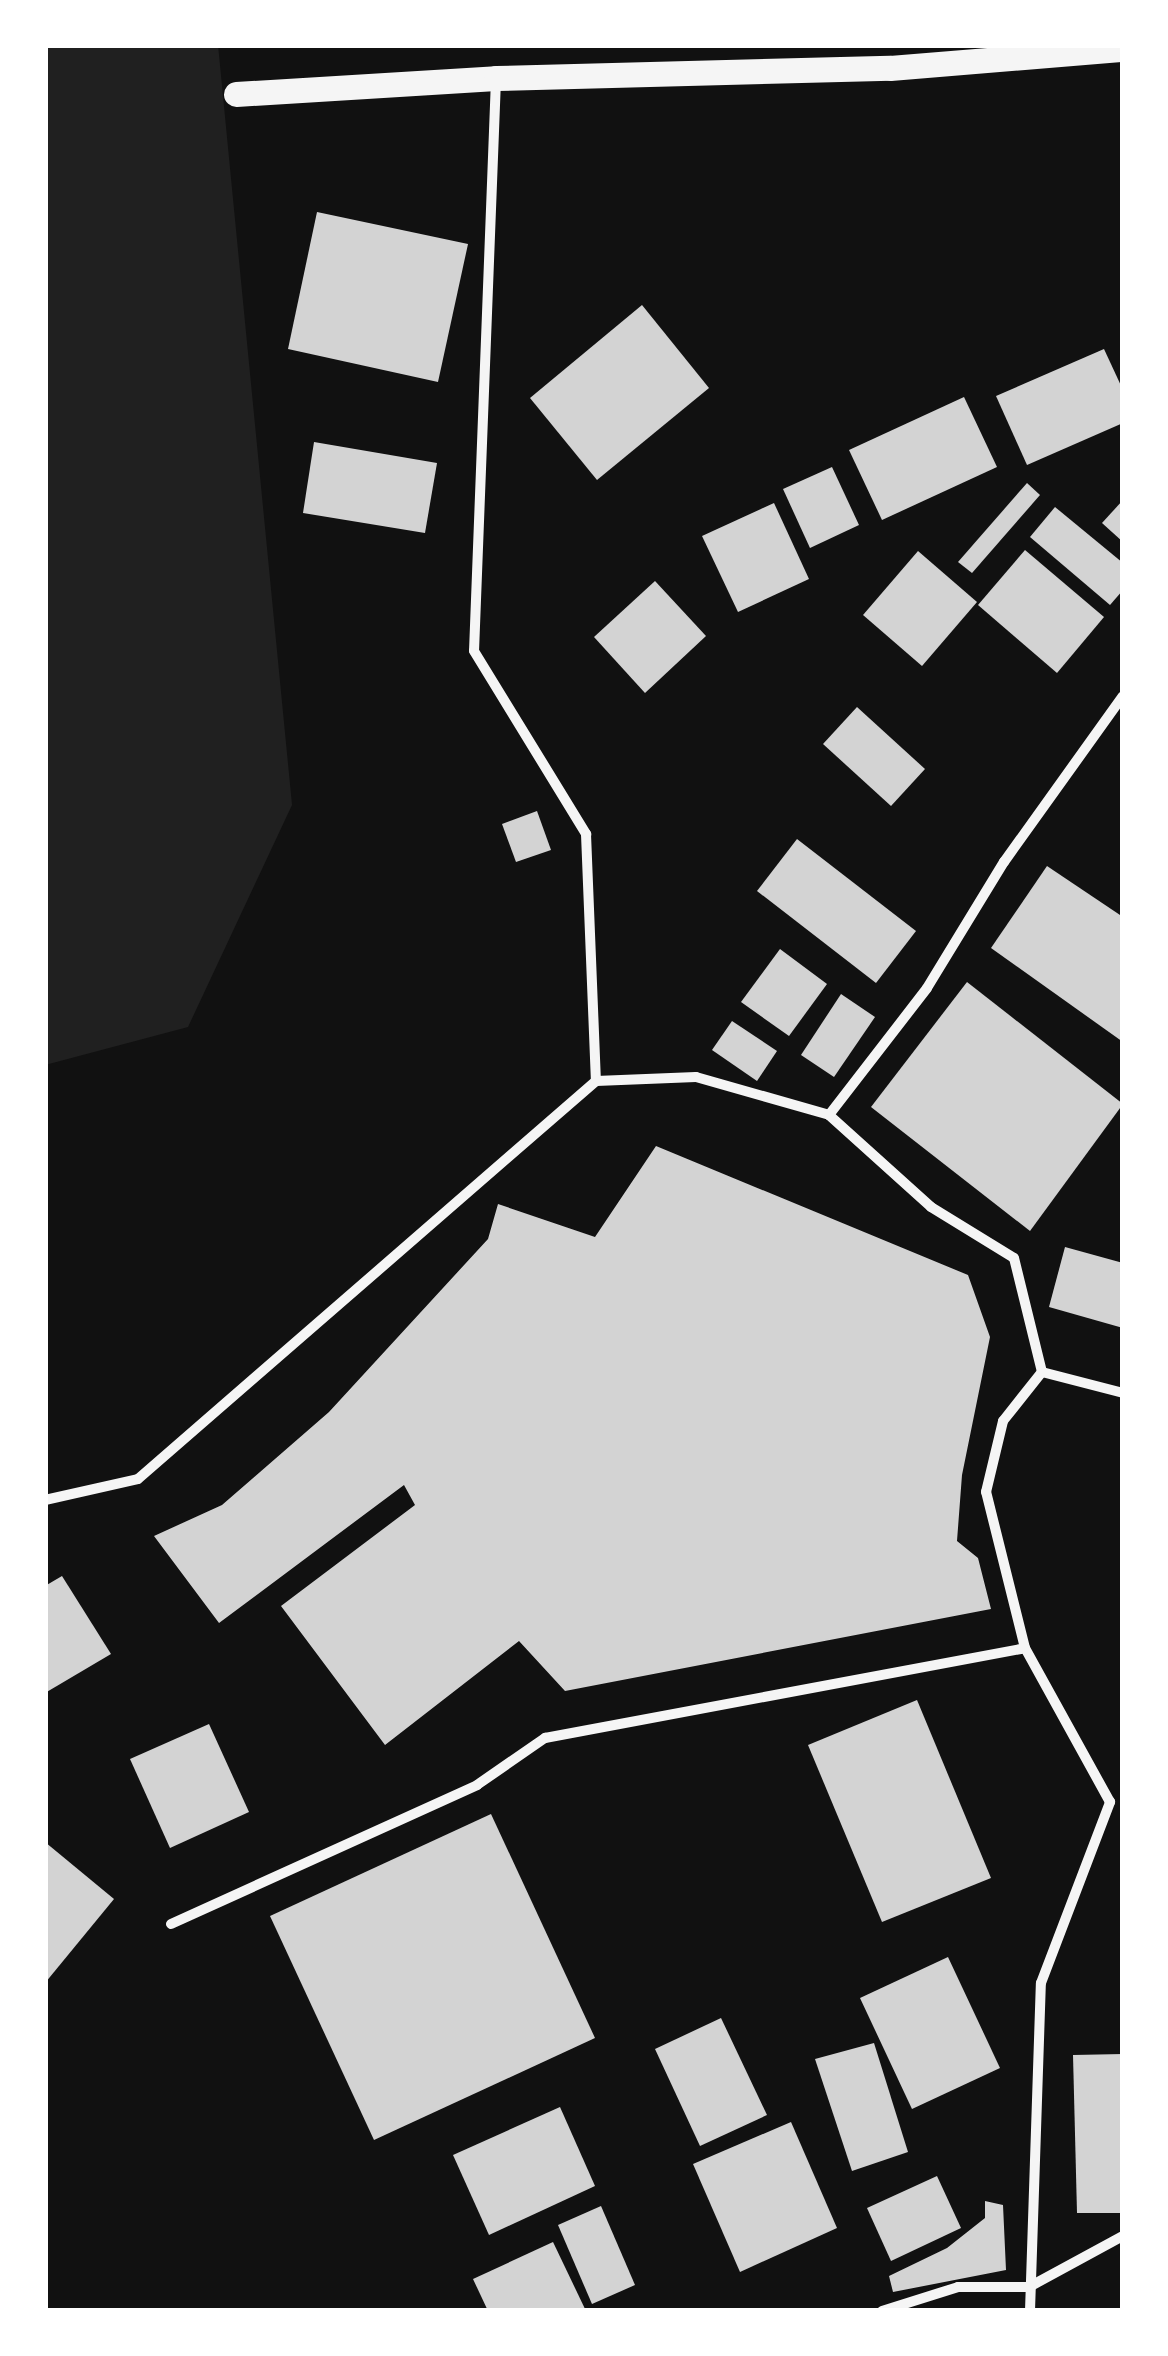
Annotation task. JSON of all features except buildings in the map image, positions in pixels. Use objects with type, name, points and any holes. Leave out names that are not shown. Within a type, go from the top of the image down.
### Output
[{"type":"main road","points":[[236,94],[951,54],[1123,49]]},
{"type":"street","points":[[496,78],[474,650],[586,834],[596,1080]]},
{"type":"street","points":[[829,1115],[927,988],[1004,862],[1123,696]]},
{"type":"street","points":[[45,1500],[138,1480],[596,1080],[696,1077],[829,1115],[931,1207],[1014,1258],[1042,1372]]},
{"type":"street","points":[[1042,1372],[1123,1394]]},
{"type":"street","points":[[1030,2311],[1041,1983],[1110,1802],[1024,1648],[986,1492],[1003,1421],[1042,1372]]},
{"type":"street","points":[[171,1924],[476,1785],[545,1738],[1024,1648]]},
{"type":"street","points":[[882,2311],[958,2287],[1028,2287],[1123,2236]]},
{"type":"shaded area","points":[[45,45],[218,45],[292,805],[188,1027],[45,1065]]}]
